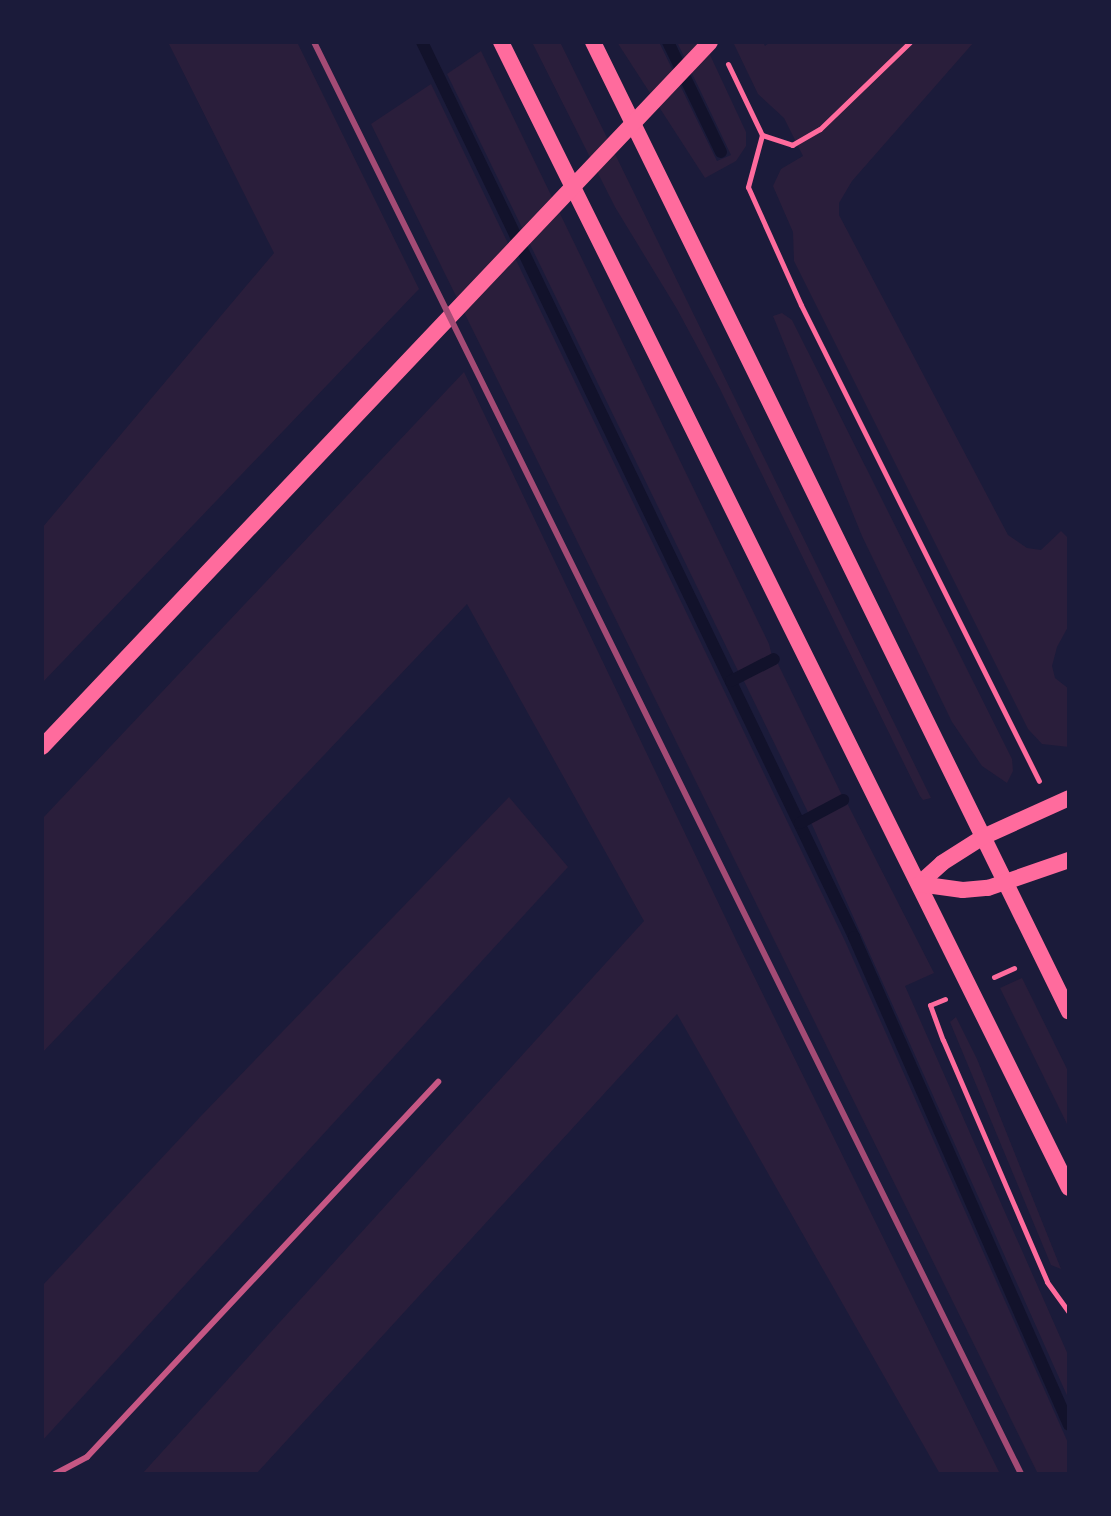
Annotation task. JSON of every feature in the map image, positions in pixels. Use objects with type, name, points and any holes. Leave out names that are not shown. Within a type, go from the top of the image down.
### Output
[{"type":"main road","points":[[501,42],[1069,1188]]},
{"type":"main road","points":[[593,42],[1069,1012]]},
{"type":"main road","points":[[42,747],[710,42]]},
{"type":"main road","points":[[919,884],[942,863],[983,837],[1069,798]]},
{"type":"main road","points":[[919,884],[963,890],[1005,883],[1069,860]]},
{"type":"lane","points":[[55,1474],[87,1457],[438,1082]]},
{"type":"path","points":[[762,135],[792,145],[820,129],[910,42]]},
{"type":"path","points":[[723,55],[762,135],[748,187],[801,305],[1051,806]]},
{"type":"shaded area","points":[[168,42],[297,42],[419,289],[42,683],[42,528],[274,253]]},
{"type":"shaded area","points":[[532,42],[560,42],[931,798],[923,800],[920,796],[720,389],[677,309],[615,207]]},
{"type":"shaded area","points":[[617,42],[659,42],[717,161],[731,155],[677,42],[704,42],[746,132],[746,146],[736,161],[705,178]]},
{"type":"shaded area","points":[[733,42],[763,42],[765,46],[770,42],[974,42],[852,181],[839,203],[839,215],[1008,535],[1027,548],[1041,550],[1061,531],[1069,539],[1069,625],[1057,647],[1052,666],[1055,678],[1069,689],[1069,747],[1042,744],[1028,729],[794,261],[793,232],[773,186],[781,169],[803,156],[784,118],[758,94]]},
{"type":"shaded area","points":[[481,51],[769,644],[772,656],[740,675],[447,74]]},
{"type":"shaded area","points":[[431,84],[845,941],[1069,1445],[1069,1474],[1038,1474],[371,124]]},
{"type":"shaded area","points":[[782,313],[792,320],[1012,759],[1013,771],[1007,783],[982,766],[952,722],[862,536],[773,316]]},
{"type":"shaded area","points":[[464,372],[738,944],[1000,1474],[940,1474],[677,1014],[256,1474],[142,1474],[644,921],[467,604],[42,1053],[42,819]]},
{"type":"shaded area","points":[[777,662],[843,798],[809,814],[743,679]]},
{"type":"shaded area","points":[[509,797],[568,867],[42,1441],[42,1286],[201,1116]]},
{"type":"shaded area","points":[[847,803],[934,973],[905,986],[1069,1357],[1069,1400],[810,820]]},
{"type":"shaded area","points":[[1022,978],[1069,1073],[1069,1128],[1000,988]]},
{"type":"shaded area","points":[[956,1017],[977,1059],[1061,1269],[1051,1265],[950,1022]]},
{"type":"waterway","points":[[422,42],[854,937],[1069,1425]]},
{"type":"waterway","points":[[668,42],[721,152]]},
{"type":"waterway","points":[[731,681],[774,659]]},
{"type":"waterway","points":[[800,823],[843,800]]},
{"type":"railway","points":[[314,42],[1021,1474]]}]
